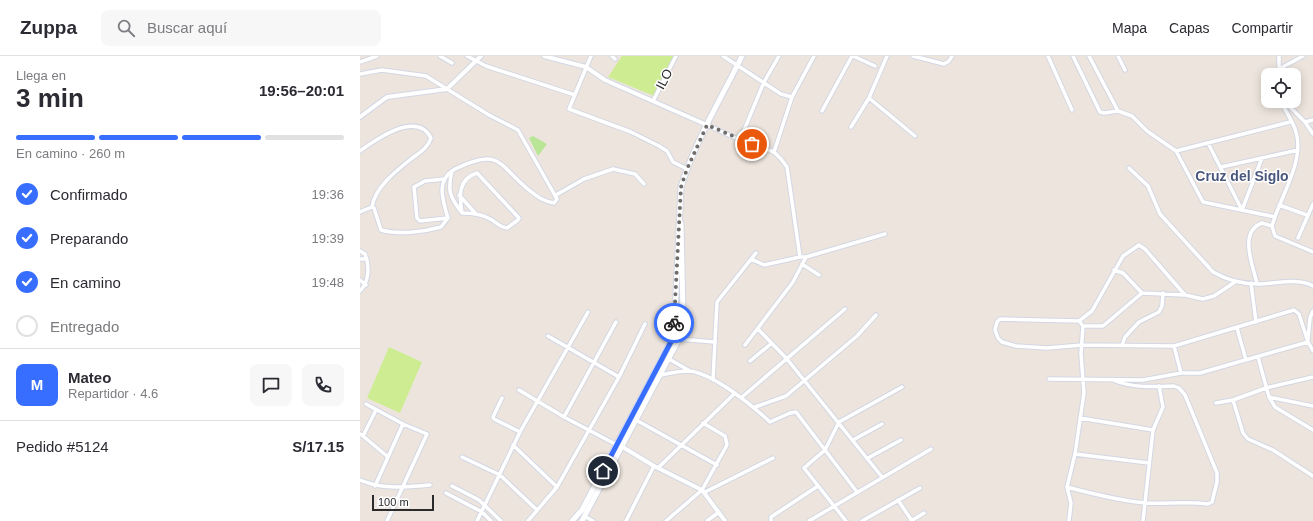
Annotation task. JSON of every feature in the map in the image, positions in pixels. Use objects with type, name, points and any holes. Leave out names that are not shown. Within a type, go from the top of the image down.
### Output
[{"type":"main road","points":[[584,519],[674,336],[681,187],[687,169],[707,125],[742,56]]},
{"type":"main road","points":[[572,521],[582,510],[619,446],[636,420],[679,339],[683,312],[680,206]]},
{"type":"street","points":[[360,62],[377,56]]},
{"type":"street","points":[[440,56],[452,63]]},
{"type":"street","points":[[467,56],[486,66],[575,95]]},
{"type":"street","points":[[360,117],[387,97],[447,89],[481,56]]},
{"type":"street","points":[[544,56],[586,67],[605,80],[740,140],[774,152],[786,167],[800,257]]},
{"type":"street","points":[[591,56],[569,108],[631,132],[659,146],[667,151],[673,162],[687,169]]},
{"type":"street","name":"ILO","points":[[652,101],[676,56]]},
{"type":"street","points":[[723,56],[780,94],[792,97]]},
{"type":"street","points":[[740,140],[764,82],[779,56]]},
{"type":"street","points":[[774,152],[792,97],[814,56]]},
{"type":"street","points":[[822,111],[853,56],[875,66]]},
{"type":"street","points":[[851,127],[870,98],[887,56]]},
{"type":"street","points":[[913,56],[946,63],[952,56]]},
{"type":"street","points":[[1048,56],[1072,110]]},
{"type":"street","points":[[1073,56],[1100,112],[1104,113],[1118,111],[1132,116],[1147,131],[1176,151],[1203,202],[1275,217]]},
{"type":"street","points":[[1089,56],[1118,111]]},
{"type":"street","points":[[1118,56],[1125,70]]},
{"type":"street","points":[[1279,68],[1280,56]]},
{"type":"street","points":[[1281,68],[1302,56]]},
{"type":"street","points":[[360,74],[382,70],[426,76],[518,130],[557,199],[554,202],[541,200],[519,182],[500,161],[483,158],[471,161],[452,171],[444,179],[442,186],[442,198],[448,218]]},
{"type":"street","points":[[870,98],[914,136]]},
{"type":"street","points":[[1285,108],[1290,122],[1296,130],[1298,150],[1296,161],[1272,226],[1276,236],[1313,252]]},
{"type":"street","points":[[1290,108],[1305,122],[1313,134]]},
{"type":"street","points":[[1305,122],[1313,120]]},
{"type":"street","points":[[1176,151],[1290,122]]},
{"type":"street","points":[[360,151],[390,132],[409,126],[418,125],[425,130],[431,138],[425,148],[401,167],[375,194],[372,206],[375,210],[381,230],[385,231],[430,230],[440,227],[448,218]]},
{"type":"street","points":[[1208,143],[1242,210]]},
{"type":"street","points":[[1221,167],[1298,150]]},
{"type":"street","points":[[1242,210],[1262,158]]},
{"type":"street","points":[[1129,168],[1144,181],[1160,214],[1213,272],[1223,278],[1235,282],[1257,284],[1288,282],[1307,283],[1313,286]]},
{"type":"street","points":[[556,195],[584,179],[613,169],[635,174],[644,184]]},
{"type":"street","points":[[452,171],[449,184],[450,195],[462,213]]},
{"type":"street","points":[[477,173],[518,218],[518,220],[507,228],[501,227],[490,218],[476,214],[462,213],[459,195],[461,186],[472,175],[477,173]]},
{"type":"street","points":[[444,179],[425,181],[414,187],[417,218],[423,222],[448,218]]},
{"type":"street","points":[[459,195],[476,214]]},
{"type":"street","points":[[1298,238],[1313,204]]},
{"type":"street","points":[[1279,205],[1307,215]]},
{"type":"street","points":[[360,212],[372,206]]},
{"type":"street","points":[[1257,284],[1249,245],[1249,235],[1251,229],[1262,223],[1272,226]]},
{"type":"street","points":[[751,259],[764,265],[806,257],[884,234]]},
{"type":"street","points":[[1184,295],[1142,246],[1136,246],[1123,256],[1092,311],[1079,321],[1000,319],[997,322],[995,330],[998,338],[1002,342],[1016,346],[1047,348],[1082,345],[1174,346],[1288,312],[1297,311],[1308,342],[1313,351]]},
{"type":"street","points":[[360,251],[365,254],[367,259],[366,285],[360,292]]},
{"type":"street","points":[[713,380],[714,342],[718,302],[756,253]]},
{"type":"street","points":[[745,345],[793,282],[806,257]]},
{"type":"street","points":[[360,259],[367,259]]},
{"type":"street","points":[[802,264],[819,275]]},
{"type":"street","points":[[1114,270],[1123,273],[1142,293]]},
{"type":"street","points":[[360,280],[366,285]]},
{"type":"street","points":[[1083,326],[1103,326],[1142,293],[1184,295],[1198,299],[1209,298],[1235,282]]},
{"type":"street","points":[[1251,283],[1256,322]]},
{"type":"street","points":[[1122,345],[1125,336],[1139,322],[1159,312],[1162,306],[1163,293]]},
{"type":"street","points":[[742,397],[845,309]]},
{"type":"street","points":[[1308,342],[1310,318],[1313,311]]},
{"type":"street","points":[[477,521],[513,445],[588,312]]},
{"type":"street","points":[[755,407],[786,396],[857,336],[876,315]]},
{"type":"street","points":[[1069,521],[1071,503],[1067,487],[1075,454],[1084,380],[1081,354],[1083,326],[1079,321]]},
{"type":"street","points":[[564,418],[616,322]]},
{"type":"street","points":[[528,521],[557,487],[619,377],[645,324]]},
{"type":"street","points":[[1237,328],[1246,360]]},
{"type":"street","points":[[758,329],[805,380],[882,477]]},
{"type":"street","points":[[548,336],[619,377]]},
{"type":"street","points":[[679,339],[714,342]]},
{"type":"street","points":[[1050,378],[1084,380],[1143,380],[1181,374],[1200,373],[1308,342]]},
{"type":"street","points":[[750,361],[772,343]]},
{"type":"street","points":[[1174,346],[1181,374]]},
{"type":"street","points":[[1258,357],[1266,388],[1275,408],[1313,430]]},
{"type":"street","points":[[669,359],[691,371],[713,380],[742,397],[770,422],[790,413],[796,412],[857,492]]},
{"type":"street","points":[[661,375],[672,372],[691,371]]},
{"type":"street","points":[[1216,403],[1233,400],[1266,388],[1313,377]]},
{"type":"street","points":[[1067,487],[1096,495],[1146,503],[1192,502],[1208,504],[1212,502],[1217,482],[1217,473],[1185,395],[1179,388],[1174,386],[1122,384],[1113,380]]},
{"type":"street","points":[[1143,521],[1153,430],[1163,407],[1159,386]]},
{"type":"street","points":[[846,521],[804,468],[825,450],[839,422],[902,387]]},
{"type":"street","points":[[518,390],[537,400],[564,418],[704,491],[725,521]]},
{"type":"street","points":[[626,521],[657,466],[735,394]]},
{"type":"street","points":[[1269,397],[1313,406]]},
{"type":"street","points":[[502,398],[493,417],[494,419],[520,432]]},
{"type":"street","points":[[1233,400],[1243,432],[1248,439],[1273,450],[1313,476]]},
{"type":"street","points":[[366,404],[403,424],[427,434],[404,487],[387,521]]},
{"type":"street","points":[[376,410],[361,435],[388,457]]},
{"type":"street","points":[[1080,418],[1153,430]]},
{"type":"street","points":[[636,420],[717,465]]},
{"type":"street","points":[[703,423],[727,438],[726,445],[704,491]]},
{"type":"street","points":[[375,486],[403,424]]},
{"type":"street","points":[[853,440],[882,424]]},
{"type":"street","points":[[868,458],[901,440]]},
{"type":"street","points":[[513,445],[557,487]]},
{"type":"street","points":[[809,521],[931,449]]},
{"type":"street","points":[[1075,454],[1149,463]]},
{"type":"street","points":[[462,457],[500,475],[537,510]]},
{"type":"street","points":[[666,521],[704,491],[773,458]]},
{"type":"street","points":[[360,480],[375,486],[390,488],[430,485]]},
{"type":"street","points":[[452,486],[484,504],[502,521]]},
{"type":"street","points":[[771,521],[772,517],[818,486]]},
{"type":"street","points":[[862,521],[920,488]]},
{"type":"street","points":[[446,493],[482,512],[491,521]]},
{"type":"street","points":[[898,500],[911,521],[924,513]]},
{"type":"street","points":[[708,521],[719,512]]},
{"type":"street","points":[[584,519],[593,521]]},
{"type":"green space","points":[[622,56],[676,56],[654,96],[608,77]]},
{"type":"green space","points":[[533,136],[547,144],[538,156],[529,138]]},
{"type":"green space","points":[[389,347],[422,362],[400,413],[367,398]]},
{"type":"way so far","points":[[674,323],[677,241],[681,187],[687,169],[707,125],[752,144]]},
{"type":"district","name":"Cruz del Siglo","points":[[1242,176]]},
{"type":"route","points":[[603,471],[674,336],[674,323]]}]
